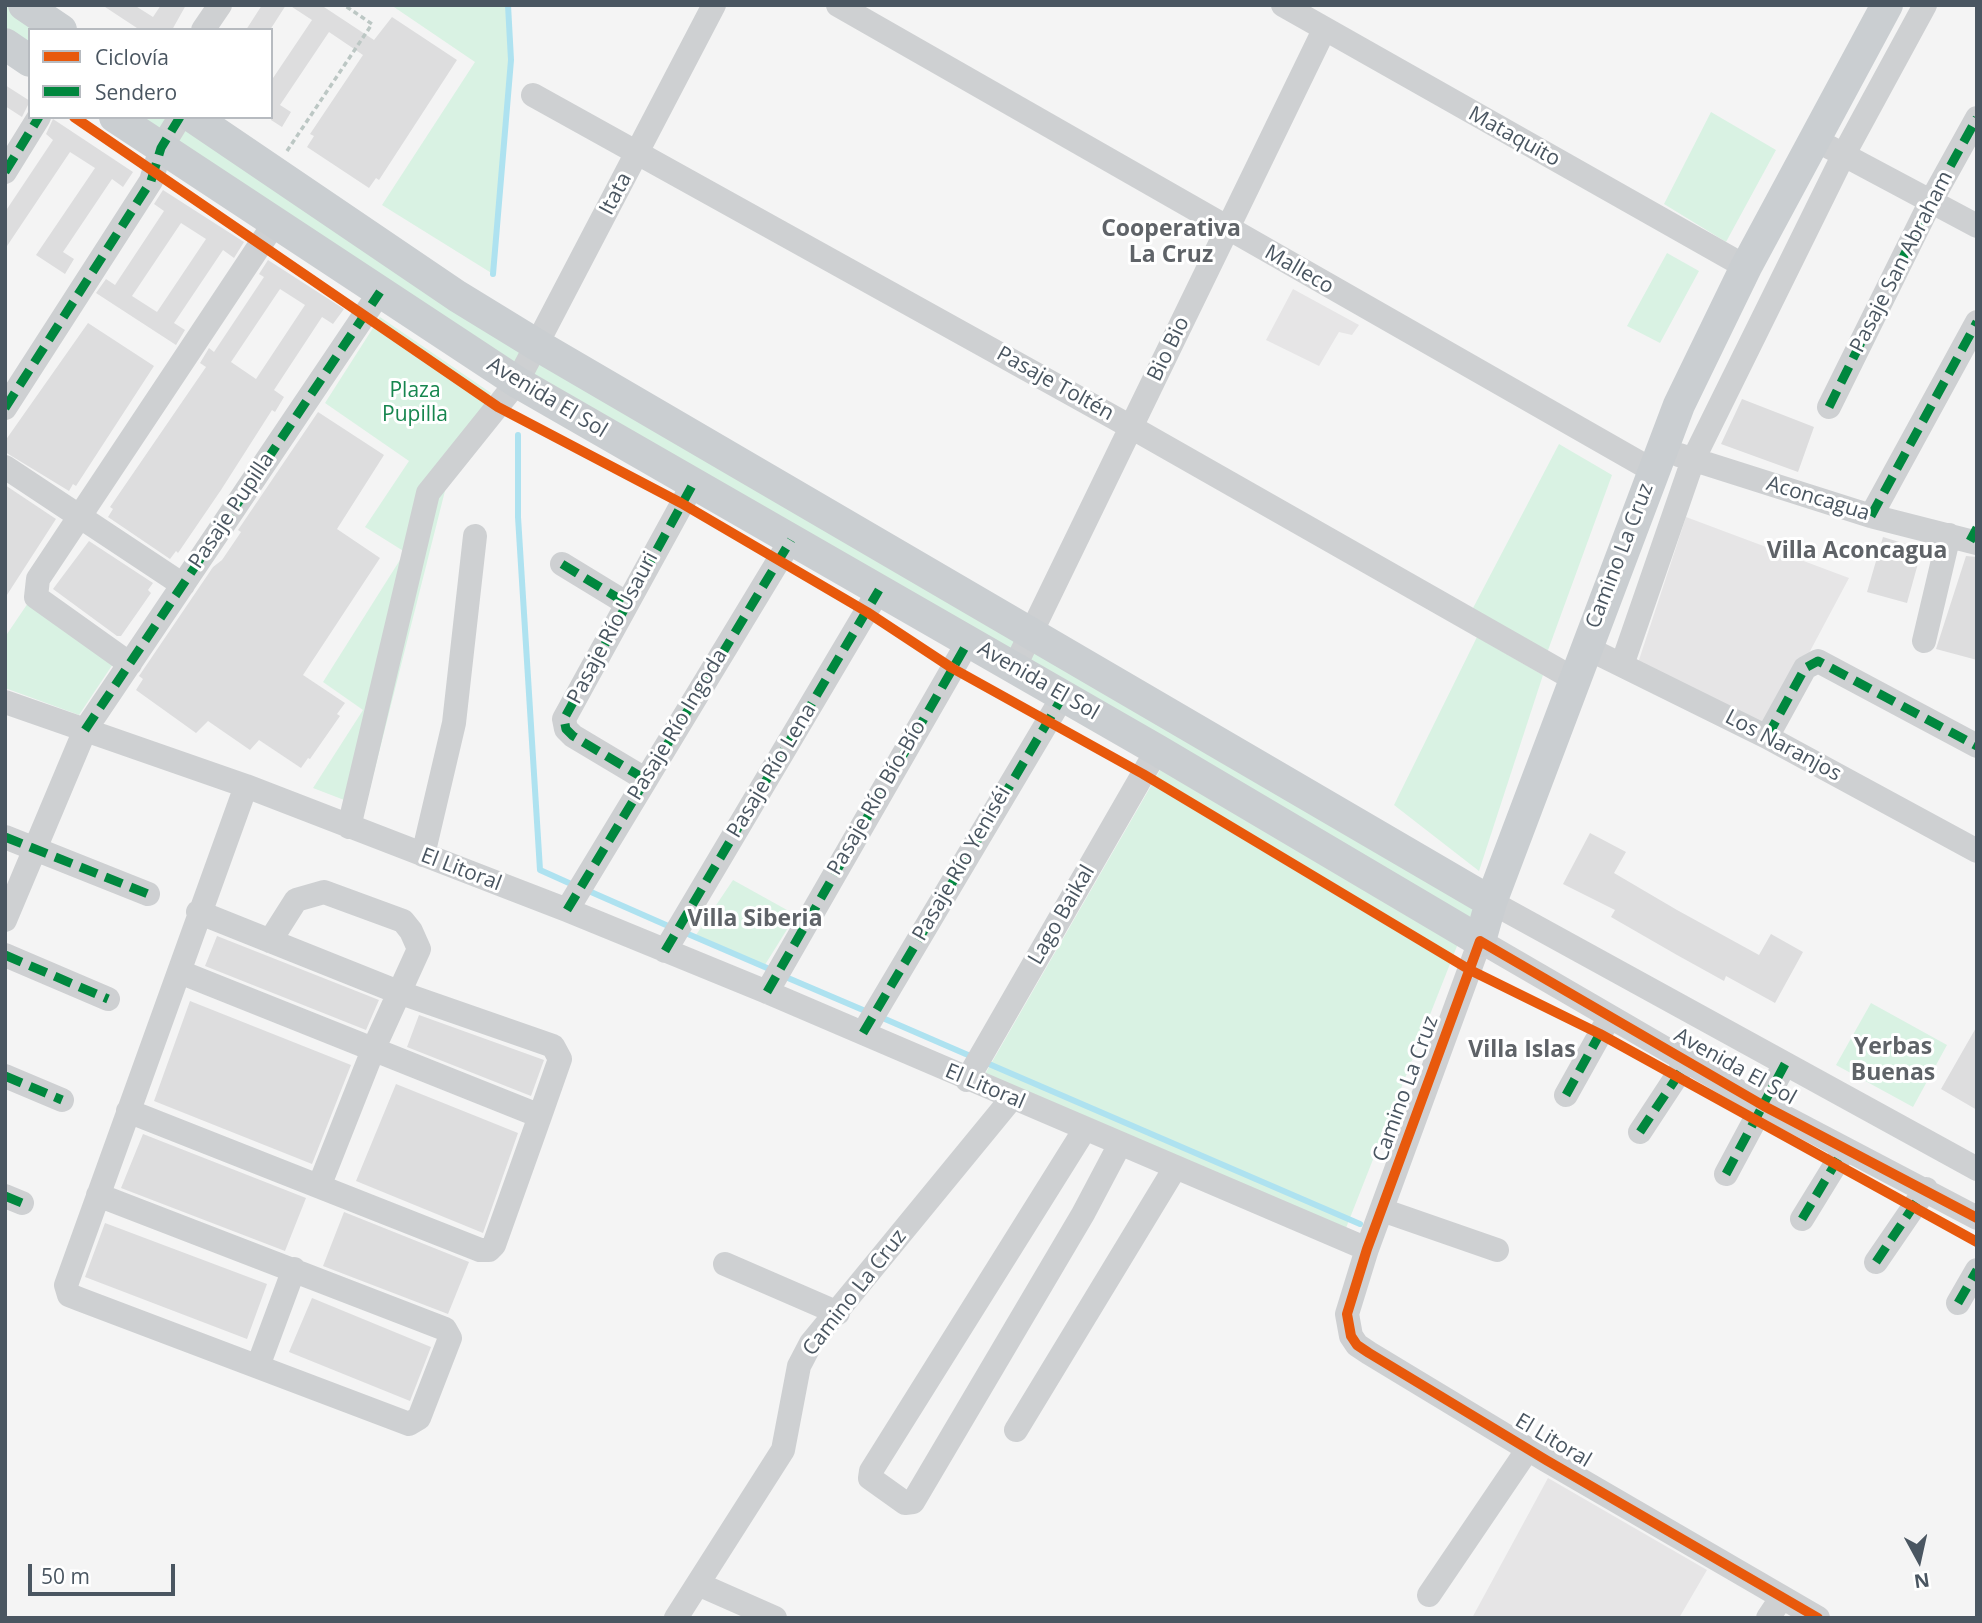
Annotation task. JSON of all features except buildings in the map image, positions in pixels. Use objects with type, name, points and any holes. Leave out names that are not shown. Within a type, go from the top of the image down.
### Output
[{"type":"main road","points":[[24,5],[58,28]]},
{"type":"main road","name":"Camino La Cruz","points":[[1480,941],[1491,902],[1656,458],[1746,267],[1887,5]]},
{"type":"main road","points":[[5,44],[28,60]]},
{"type":"main road","name":"Avenida El Sol","points":[[118,119],[517,382],[1157,750],[1480,941]]},
{"type":"main road","name":"Avenida El Sol","points":[[196,119],[457,296],[537,345],[1491,902]]},
{"type":"street","points":[[204,28],[220,5]]},
{"type":"street","name":"Itata","points":[[349,827],[428,493],[517,382],[714,5]]},
{"type":"street","name":"Malleco","points":[[838,5],[1227,229],[1656,458]]},
{"type":"street","name":"Mataquito","points":[[1283,5],[1746,267]]},
{"type":"street","points":[[1622,665],[1693,460],[1843,154],[1924,5]]},
{"type":"street","name":"Bio Bio","points":[[1014,668],[1324,30]]},
{"type":"street","name":"Pasaje Toltén","points":[[533,95],[1131,426],[1574,679]]},
{"type":"street","name":"Pasaje San Abraham","points":[[1829,407],[1931,201],[1977,117]]},
{"type":"street","points":[[5,172],[38,119]]},
{"type":"street","points":[[5,408],[151,181],[161,148],[179,119]]},
{"type":"street","points":[[1814,139],[1977,226]]},
{"type":"street","points":[[130,664],[36,597],[38,579],[274,224]]},
{"type":"street","name":"Pasaje Pupilla","points":[[5,920],[85,730],[380,292]]},
{"type":"street","points":[[1871,516],[1977,322]]},
{"type":"street","name":"Aconcagua","points":[[1656,458],[1693,460],[1871,516],[1968,537]]},
{"type":"street","points":[[5,467],[183,585]]},
{"type":"street","name":"Pasaje Río Usauri","points":[[645,779],[573,736],[566,729],[564,719],[625,603],[693,484]]},
{"type":"street","points":[[423,855],[454,723],[475,537]]},
{"type":"street","points":[[1924,641],[1968,537]]},
{"type":"street","name":"Pasaje Río Ingoda","points":[[567,910],[791,540]]},
{"type":"street","points":[[562,564],[625,603]]},
{"type":"street","name":"Pasaje Río Lena","points":[[664,951],[879,590]]},
{"type":"street","name":"Pasaje Río Bío-Bío","points":[[767,992],[968,642]]},
{"type":"street","name":"Los Naranjos","points":[[1585,647],[1767,737],[1977,851]]},
{"type":"street","points":[[1767,737],[1805,668],[1818,661],[1977,746]]},
{"type":"street","name":"Pasaje Río Yeniséi","points":[[863,1033],[1063,696]]},
{"type":"street","name":"El Litoral","points":[[5,702],[246,786],[567,910],[767,992],[967,1080],[1367,1249],[1347,1314],[1347,1326],[1357,1345],[1528,1449],[1818,1618]]},
{"type":"street","name":"Lago Baikal","points":[[967,1080],[1157,750]]},
{"type":"street","points":[[98,1195],[445,1329],[450,1338],[419,1418],[409,1424],[69,1295],[66,1284],[128,1111],[180,972],[198,912],[246,786]]},
{"type":"street","points":[[5,837],[149,894]]},
{"type":"street","points":[[270,941],[296,900],[324,892],[393,915],[411,931],[419,949],[373,1050],[320,1184]]},
{"type":"street","name":"Avenida El Sol","points":[[1491,902],[1977,1169]]},
{"type":"street","points":[[128,1111],[320,1184],[480,1250],[489,1250],[494,1245],[540,1116],[560,1059],[553,1046],[398,992],[198,912]]},
{"type":"street","name":"Avenida El Sol","points":[[1480,941],[1763,1106],[1977,1218]]},
{"type":"street","name":"Camino La Cruz","points":[[1367,1249],[1480,941]]},
{"type":"street","points":[[5,955],[108,999]]},
{"type":"street","points":[[180,972],[540,1116]]},
{"type":"street","points":[[1566,1095],[1609,1018]]},
{"type":"street","points":[[1640,1132],[1686,1062]]},
{"type":"street","points":[[1726,1174],[1785,1064]]},
{"type":"street","points":[[5,1076],[62,1100]]},
{"type":"street","name":"Camino La Cruz","points":[[676,1618],[783,1450],[799,1366],[811,1343],[1012,1098]]},
{"type":"street","points":[[1085,1129],[871,1471],[870,1478],[905,1503],[913,1502],[1083,1214],[1120,1144]]},
{"type":"street","points":[[1802,1219],[1845,1149]]},
{"type":"street","points":[[1016,1430],[1175,1168]]},
{"type":"street","points":[[1876,1262],[1926,1189]]},
{"type":"street","points":[[1382,1210],[1497,1250]]},
{"type":"street","points":[[725,1264],[838,1312]]},
{"type":"street","points":[[258,1366],[294,1269]]},
{"type":"street","points":[[1958,1303],[1977,1270]]},
{"type":"street","points":[[1429,1595],[1528,1449]]},
{"type":"street","points":[[698,1584],[775,1618]]},
{"type":"street","points":[[1768,1618],[1782,1597]]},
{"type":"path","points":[[274,171],[372,24],[344,5]]},
{"type":"shaded area","points":[[1293,289],[1359,325],[1352,335],[1339,332],[1319,366],[1266,340]]},
{"type":"shaded area","points":[[1686,517],[1849,578],[1768,730],[1638,663]]},
{"type":"shaded area","points":[[1548,1478],[1707,1570],[1679,1618],[1472,1618]]},
{"type":"green space","points":[[5,5],[12,5],[44,28],[28,28],[28,52],[5,36]]},
{"type":"green space","points":[[391,5],[508,5],[511,60],[493,274],[382,205],[475,62]]},
{"type":"green space","points":[[1711,112],[1776,150],[1726,242],[1664,204]]},
{"type":"green space","points":[[131,119],[177,119],[1477,900],[1469,921],[539,393]]},
{"type":"green space","points":[[1667,253],[1699,271],[1660,343],[1627,326]]},
{"type":"green space","name":"Plaza Pupilla","points":[[380,317],[491,393],[451,467],[365,808],[313,788],[363,710],[323,682],[405,552],[365,527],[409,461],[325,403]]},
{"type":"green space","points":[[1559,444],[1612,475],[1547,653],[1472,610]]},
{"type":"green space","points":[[28,603],[113,664],[79,715],[5,688],[5,637]]},
{"type":"green space","points":[[1477,637],[1543,675],[1479,871],[1394,805]]},
{"type":"green space","points":[[1163,765],[1459,941],[1346,1228],[981,1081]]},
{"type":"green space","points":[[733,880],[796,915],[763,968],[694,938]]},
{"type":"green space","points":[[1871,1003],[1947,1045],[1913,1107],[1836,1065]]},
{"type":"waterway","points":[[493,274],[511,60],[508,5]]},
{"type":"waterway","points":[[518,435],[518,517],[540,870],[569,883]]},
{"type":"waterway","points":[[591,892],[666,925]]},
{"type":"waterway","points":[[688,934],[767,968]]},
{"type":"waterway","points":[[788,978],[863,1010]]},
{"type":"waterway","points":[[885,1019],[968,1055]]},
{"type":"waterway","points":[[989,1064],[1360,1224]]},
{"type":"marked path","points":[[1829,407],[1931,201],[1977,118]]},
{"type":"marked path","points":[[5,172],[38,119]]},
{"type":"marked path","points":[[5,408],[151,181],[161,148],[179,119]]},
{"type":"marked path","points":[[85,730],[380,292]]},
{"type":"marked path","points":[[1871,516],[1977,322]]},
{"type":"marked path","points":[[645,779],[573,736],[566,729],[564,719],[693,484]]},
{"type":"marked path","points":[[1970,541],[1977,528]]},
{"type":"marked path","points":[[567,910],[791,540]]},
{"type":"marked path","points":[[562,564],[626,603]]},
{"type":"marked path","points":[[665,951],[879,590]]},
{"type":"marked path","points":[[767,992],[968,642]]},
{"type":"marked path","points":[[1767,737],[1805,668],[1818,661],[1977,746]]},
{"type":"marked path","points":[[863,1033],[1063,696]]},
{"type":"marked path","points":[[5,837],[148,894]]},
{"type":"marked path","points":[[5,955],[108,999]]},
{"type":"marked path","points":[[1566,1095],[1602,1030]]},
{"type":"marked path","points":[[1726,1174],[1785,1064]]},
{"type":"marked path","points":[[1640,1132],[1681,1071]]},
{"type":"marked path","points":[[5,1076],[62,1100]]},
{"type":"marked path","points":[[1802,1219],[1838,1159]]},
{"type":"marked path","points":[[5,1196],[22,1203]]},
{"type":"marked path","points":[[1876,1262],[1917,1201]]},
{"type":"marked path","points":[[1958,1303],[1977,1270]]},
{"type":"cycle path","points":[[77,119],[498,407],[681,503],[867,612],[952,668],[1143,774],[1470,970],[1600,1034],[1977,1242]]},
{"type":"cycle path","points":[[1818,1618],[1546,1460],[1369,1353],[1357,1345],[1351,1336],[1347,1314],[1367,1249],[1480,941],[1764,1106],[1977,1218]]},
{"type":"district","name":"Cooperativa La Cruz","points":[[1171,242]]},
{"type":"district","name":"Villa Aconcagua","points":[[1857,551]]},
{"type":"district","name":"Villa Siberia","points":[[755,919]]},
{"type":"district","name":"Villa Islas","points":[[1522,1050]]},
{"type":"district","name":"Yerbas Buenas","points":[[1893,1060]]}]
